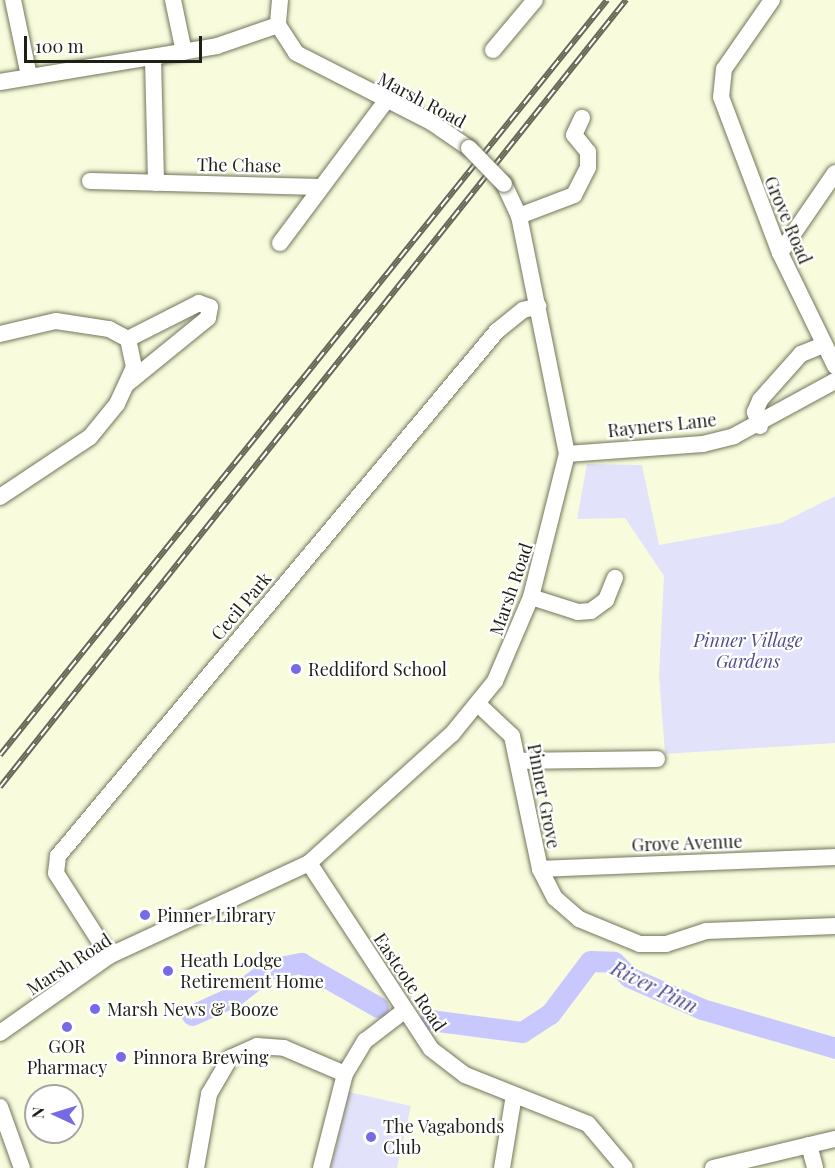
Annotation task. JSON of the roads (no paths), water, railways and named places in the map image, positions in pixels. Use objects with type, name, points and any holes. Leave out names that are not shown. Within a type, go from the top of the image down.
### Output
[{"type":"street","points":[[13,0],[29,76]]},
{"type":"street","points":[[173,0],[184,52]]},
{"type":"street","points":[[0,82],[184,52],[278,25],[280,0]]},
{"type":"street","points":[[493,50],[535,0]]},
{"type":"street","name":"Grove Road","points":[[772,0],[724,69],[720,85],[733,139],[780,253],[835,366]]},
{"type":"street","name":"Marsh Road","points":[[0,1033],[110,956],[309,863],[479,705],[495,681],[531,597],[567,454],[539,306],[519,216],[504,184],[463,143],[296,53],[278,25]]},
{"type":"street","points":[[153,58],[156,183]]},
{"type":"street","points":[[280,243],[385,102]]},
{"type":"street","points":[[519,216],[574,195],[588,167],[588,152],[574,135],[582,118]]},
{"type":"street","points":[[780,253],[835,172]]},
{"type":"street","name":"The Chase","points":[[90,181],[321,187]]},
{"type":"street","points":[[127,384],[208,318],[210,307],[199,303],[128,339]]},
{"type":"street","name":"Cecil Park","points":[[110,956],[56,873],[58,856],[497,331],[523,310],[539,306]]},
{"type":"street","points":[[0,334],[56,321],[109,329],[128,339]]},
{"type":"street","points":[[0,497],[90,437],[127,384],[134,367],[128,339]]},
{"type":"street","points":[[760,426],[755,412],[765,393],[801,354],[823,345]]},
{"type":"street","name":"Rayners Lane","points":[[567,454],[703,444],[760,426],[835,381]]},
{"type":"street","points":[[531,597],[578,612],[591,611],[606,600],[615,578]]},
{"type":"street","name":"Pinner Grove","points":[[479,705],[512,736],[520,761],[528,827],[540,868],[555,898],[579,919],[640,944],[666,944],[706,931],[835,926]]},
{"type":"street","points":[[520,761],[657,759]]},
{"type":"street","name":"Grove Avenue","points":[[540,868],[835,857]]},
{"type":"street","name":"Eastcote Road","points":[[309,863],[431,1049],[465,1075],[588,1124],[625,1168]]},
{"type":"street","points":[[321,1168],[345,1074],[365,1041],[404,1011]]},
{"type":"street","points":[[196,1168],[208,1094],[230,1058],[257,1046],[284,1048],[345,1074]]},
{"type":"street","points":[[502,1168],[514,1095]]},
{"type":"street","points":[[0,1107],[22,1168]]},
{"type":"street","points":[[713,1168],[835,1139]]},
{"type":"street","points":[[809,1145],[815,1168]]},
{"type":"waterway","name":"River Pinn","points":[[430,1020],[522,1032],[550,1014],[590,961],[614,962],[629,977],[702,1009],[835,1048]]},
{"type":"waterway","name":"River Pinn","points":[[192,1015],[234,996],[269,969],[301,963],[378,1007]]},
{"type":"railway","points":[[0,755],[607,0]]},
{"type":"railway","points":[[0,787],[626,0]]},
{"type":"place","name":"Reddiford School","points":[[296,669]]},
{"type":"place","name":"Pinner Library","points":[[145,915]]},
{"type":"place","name":"Heath Lodge Retirement Home","points":[[168,971]]},
{"type":"place","name":"Marsh News & Booze","points":[[95,1009]]},
{"type":"place","name":"GOR Pharmacy","points":[[67,1027]]},
{"type":"place","name":"Pinnora Brewing","points":[[121,1057]]},
{"type":"place","name":"The Vagabonds Club","points":[[371,1137]]},
{"type":"park label","name":"Pinner Village Gardens","points":[[748,651]]}]
